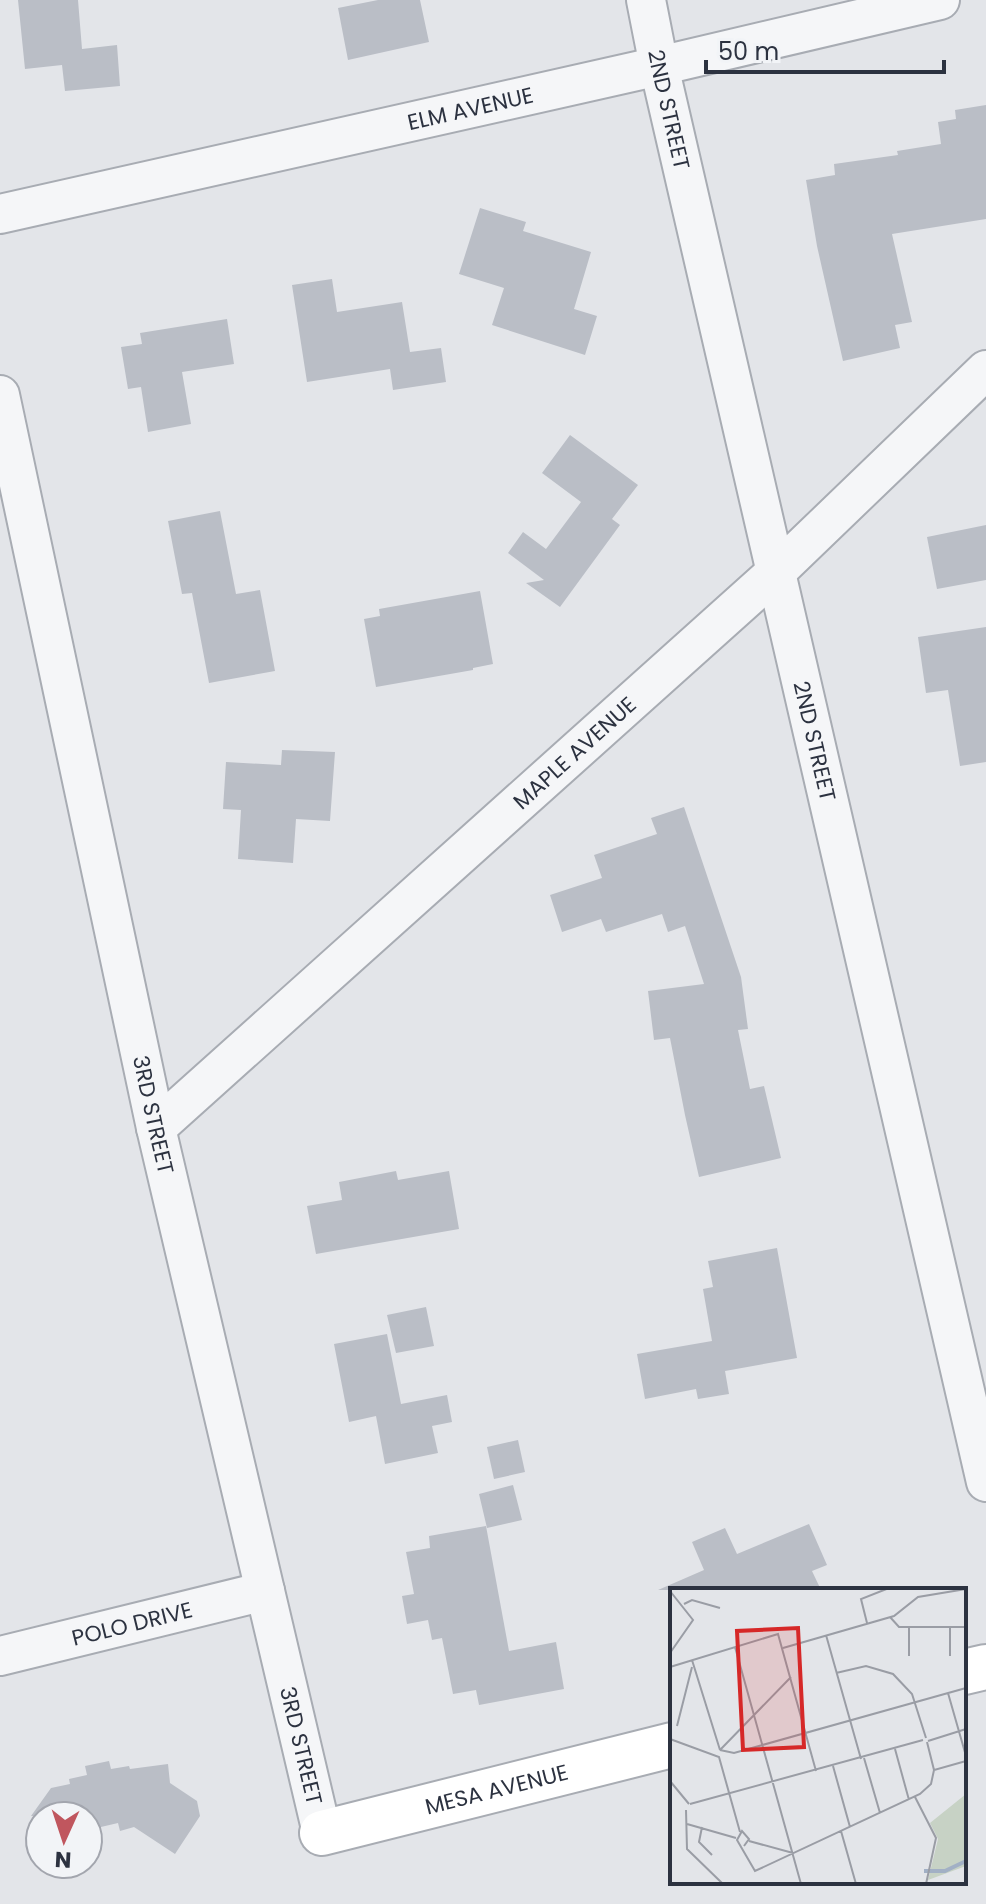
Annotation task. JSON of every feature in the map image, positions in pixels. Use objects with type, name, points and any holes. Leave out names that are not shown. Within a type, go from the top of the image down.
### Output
[{"type":"street","name":"2ND STREET","points":[[646,0],[986,1482]]},
{"type":"street","name":"ELM AVENUE","points":[[0,214],[940,0]]},
{"type":"street","name":"MAPLE AVENUE","points":[[156,1128],[776,572],[986,370]]},
{"type":"street","name":"3RD STREET","points":[[0,395],[156,1128],[322,1833]]},
{"type":"street","name":"POLO DRIVE","points":[[0,1656],[265,1591]]},
{"type":"street","points":[[966,1672],[986,1667]]},
{"type":"street","name":"MESA AVENUE","points":[[322,1833],[670,1746]]},
{"type":"building","points":[[18,0],[78,0],[82,49],[117,45],[120,86],[65,91],[62,65],[25,69]]},
{"type":"building","points":[[378,0],[420,0],[429,42],[348,60],[338,8]]},
{"type":"building","points":[[986,105],[986,219],[892,234],[912,322],[895,325],[900,348],[843,361],[817,246],[806,180],[835,175],[834,164],[898,155],[897,151],[941,144],[938,122],[956,119],[955,110]]},
{"type":"building","points":[[480,208],[526,222],[523,231],[591,252],[574,309],[597,316],[585,355],[492,325],[504,288],[459,274]]},
{"type":"building","points":[[332,279],[337,312],[402,302],[410,352],[441,348],[446,382],[393,390],[390,369],[307,382],[292,285]]},
{"type":"building","points":[[227,319],[234,364],[182,372],[191,424],[148,432],[141,387],[128,389],[121,347],[142,344],[140,333]]},
{"type":"building","points":[[570,435],[638,485],[612,519],[620,525],[560,607],[526,583],[544,580],[508,553],[523,532],[546,549],[581,502],[542,473]]},
{"type":"building","points":[[220,511],[236,594],[260,590],[275,671],[209,683],[192,593],[182,594],[168,521]]},
{"type":"building","points":[[986,525],[986,580],[937,589],[927,537]]},
{"type":"building","points":[[480,591],[493,664],[376,687],[364,619],[380,616],[379,609]]},
{"type":"building","points":[[986,627],[986,762],[960,766],[948,690],[926,693],[918,637]]},
{"type":"building","points":[[282,750],[335,752],[330,821],[296,819],[293,863],[238,859],[241,810],[223,809],[226,762],[281,765]]},
{"type":"building","points":[[684,807],[741,977],[748,1029],[738,1030],[750,1089],[764,1086],[781,1158],[699,1177],[670,1038],[654,1040],[648,991],[704,984],[685,926],[668,932],[662,914],[606,932],[601,919],[562,932],[550,895],[602,878],[594,855],[657,834],[651,818]]},
{"type":"building","points":[[396,1171],[398,1180],[449,1171],[459,1229],[316,1254],[307,1206],[342,1200],[339,1182]]},
{"type":"building","points":[[777,1248],[797,1358],[725,1371],[729,1394],[698,1399],[696,1389],[645,1399],[637,1354],[712,1341],[703,1289],[713,1287],[708,1261]]},
{"type":"building","points":[[426,1307],[434,1346],[396,1353],[387,1315]]},
{"type":"building","points":[[387,1334],[401,1404],[447,1395],[452,1422],[432,1426],[438,1453],[385,1464],[376,1416],[349,1422],[334,1344]]},
{"type":"building","points":[[518,1440],[525,1472],[494,1479],[487,1447]]},
{"type":"building","points":[[513,1485],[522,1520],[487,1528],[479,1494]]},
{"type":"building","points":[[809,1524],[827,1565],[812,1571],[820,1588],[658,1590],[704,1570],[692,1542],[725,1528],[737,1554]]},
{"type":"building","points":[[486,1526],[509,1651],[556,1642],[564,1689],[479,1705],[476,1690],[453,1694],[442,1638],[432,1640],[428,1620],[407,1624],[402,1596],[414,1594],[406,1552],[430,1548],[429,1536]]},
{"type":"building","points":[[109,1761],[111,1769],[168,1764],[170,1783],[197,1801],[200,1816],[175,1854],[134,1827],[120,1831],[118,1823],[104,1826],[104,1800],[42,1800],[51,1788],[70,1784],[69,1779],[87,1775],[85,1766]]}]
